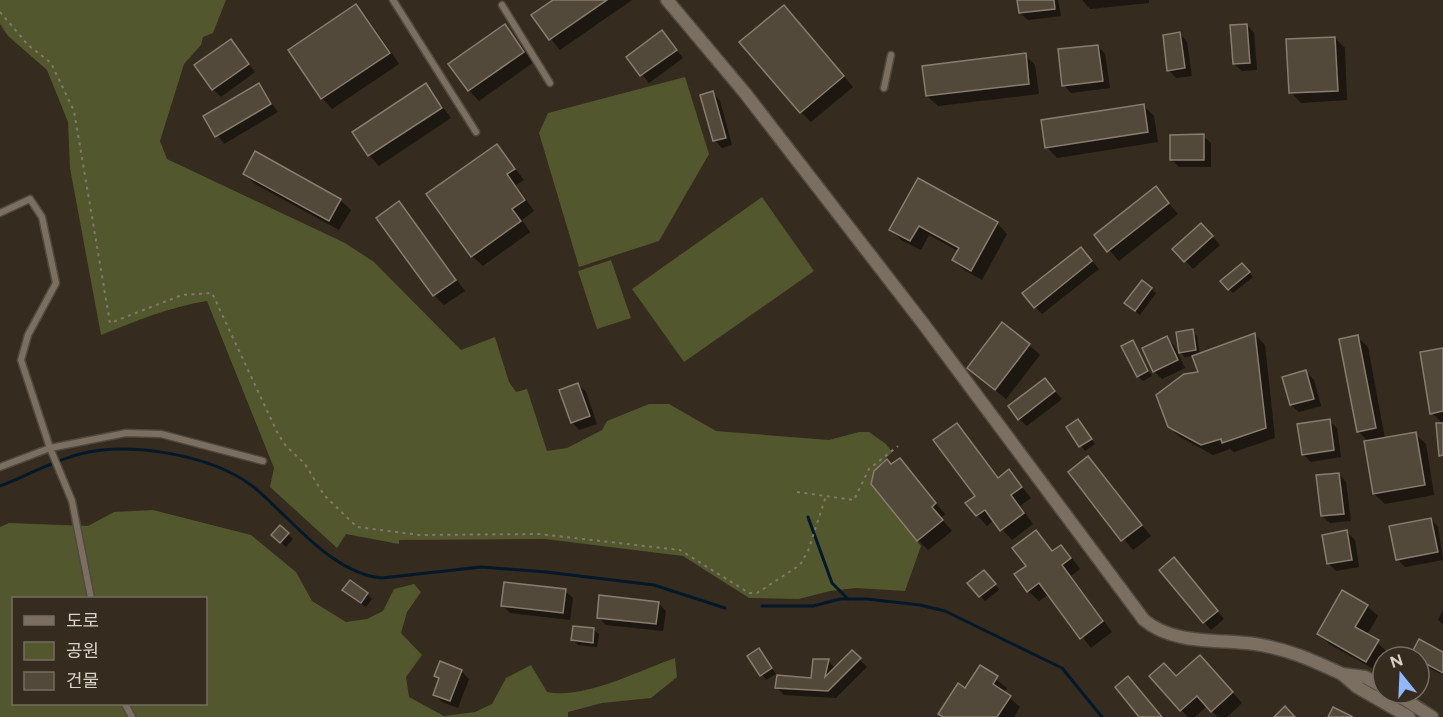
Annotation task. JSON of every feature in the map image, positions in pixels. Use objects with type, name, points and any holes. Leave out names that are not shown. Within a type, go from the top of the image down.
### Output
[{"type":"street","points":[[667,0],[745,93],[922,322],[1144,620],[1152,627],[1174,635],[1255,644],[1300,654],[1342,674],[1357,687],[1409,717]]},
{"type":"street","points":[[1342,674],[1365,677],[1371,680]]},
{"type":"street","points":[[1414,705],[1432,717]]},
{"type":"lane","points":[[393,0],[476,132]]},
{"type":"lane","points":[[502,5],[550,83]]},
{"type":"lane","points":[[884,88],[891,55]]},
{"type":"lane","points":[[0,213],[30,199],[42,217],[56,283],[28,335],[21,360],[53,457],[72,501],[91,597]]},
{"type":"lane","points":[[0,467],[50,448],[126,432],[161,434],[263,461]]},
{"type":"path","points":[[0,12],[28,45],[51,63],[74,111],[110,323],[182,295],[212,293],[282,440],[305,464],[330,502],[357,528],[420,536],[539,534],[680,550],[748,593],[757,593],[800,564],[808,551],[826,496]]},
{"type":"path","points":[[797,492],[854,500],[869,469],[898,446]]},
{"type":"green space","points":[[0,0],[226,0],[213,33],[203,37],[201,45],[184,64],[160,141],[167,159],[345,243],[374,262],[461,350],[495,337],[509,382],[516,392],[527,389],[547,451],[567,448],[602,430],[607,421],[649,404],[669,404],[716,431],[829,440],[859,432],[869,432],[886,444],[892,452],[874,471],[871,484],[921,546],[905,591],[856,588],[830,591],[799,599],[749,598],[683,556],[545,539],[399,540],[399,544],[346,534],[337,548],[270,487],[274,468],[207,301],[166,311],[101,335],[70,168],[68,122],[47,70],[8,36],[0,24]]},
{"type":"green space","points":[[685,77],[709,154],[659,241],[579,267],[539,133],[548,113]]},
{"type":"green space","points":[[762,197],[814,271],[684,362],[632,289]]},
{"type":"green space","points":[[611,260],[631,318],[597,329],[578,271]]},
{"type":"green space","points":[[153,510],[251,535],[296,572],[312,601],[346,622],[367,619],[383,611],[394,589],[414,584],[421,592],[407,612],[401,633],[422,655],[406,677],[409,697],[444,716],[475,712],[492,704],[506,678],[531,665],[547,692],[577,692],[594,688],[675,658],[677,677],[651,698],[602,703],[568,712],[568,717],[0,717],[0,527],[9,523],[88,526],[114,512]]},
{"type":"building","points":[[553,0],[607,0],[549,40],[531,15]]},
{"type":"building","points":[[1017,0],[1054,0],[1055,9],[1019,13]]},
{"type":"building","points":[[356,4],[390,53],[321,99],[288,50]]},
{"type":"building","points":[[784,5],[844,76],[800,113],[739,42]]},
{"type":"building","points":[[505,24],[524,52],[468,91],[448,64]]},
{"type":"building","points":[[1247,24],[1250,63],[1233,64],[1230,25]]},
{"type":"building","points":[[662,30],[677,50],[640,76],[626,57]]},
{"type":"building","points":[[1180,32],[1185,68],[1167,71],[1163,35]]},
{"type":"building","points":[[1335,37],[1338,91],[1289,93],[1286,39]]},
{"type":"building","points":[[231,39],[249,64],[212,90],[194,65]]},
{"type":"building","points":[[1098,45],[1103,81],[1062,86],[1058,49]]},
{"type":"building","points":[[1026,53],[1029,84],[926,96],[922,66]]},
{"type":"building","points":[[259,83],[271,104],[215,137],[203,116]]},
{"type":"building","points":[[426,83],[442,108],[368,156],[352,132]]},
{"type":"building","points":[[713,91],[726,138],[713,141],[700,95]]},
{"type":"building","points":[[1144,104],[1148,132],[1045,148],[1041,120]]},
{"type":"building","points":[[1204,134],[1204,160],[1170,160],[1170,135]]},
{"type":"building","points":[[497,144],[515,169],[507,174],[525,200],[512,209],[521,221],[471,257],[426,194]]},
{"type":"building","points":[[255,151],[341,199],[329,221],[243,174]]},
{"type":"building","points":[[918,178],[998,222],[971,271],[952,260],[959,248],[919,226],[910,241],[889,230]]},
{"type":"building","points":[[1156,186],[1169,203],[1107,252],[1094,235]]},
{"type":"building","points":[[399,201],[456,280],[433,296],[376,218]]},
{"type":"building","points":[[1201,223],[1213,236],[1184,262],[1172,249]]},
{"type":"building","points":[[1081,247],[1092,261],[1034,308],[1022,293]]},
{"type":"building","points":[[1242,263],[1250,272],[1228,290],[1220,281]]},
{"type":"building","points":[[1142,280],[1152,288],[1135,311],[1124,303]]},
{"type":"building","points":[[1002,322],[1030,344],[995,390],[967,368]]},
{"type":"building","points":[[1193,329],[1196,350],[1179,353],[1176,332]]},
{"type":"building","points":[[1255,333],[1266,428],[1222,443],[1221,439],[1201,445],[1168,427],[1156,395],[1184,374],[1198,372],[1192,356]]},
{"type":"building","points":[[1358,335],[1376,428],[1357,432],[1339,339]]},
{"type":"building","points":[[1167,336],[1178,360],[1153,372],[1142,348]]},
{"type":"building","points":[[1133,340],[1148,371],[1137,377],[1121,346]]},
{"type":"building","points":[[1443,348],[1443,411],[1430,414],[1420,352]]},
{"type":"building","points":[[1306,370],[1314,399],[1290,405],[1282,377]]},
{"type":"building","points":[[1045,378],[1055,391],[1018,420],[1008,406]]},
{"type":"building","points":[[578,383],[590,416],[571,423],[559,390]]},
{"type":"building","points":[[1078,419],[1092,439],[1079,447],[1066,427]]},
{"type":"building","points":[[1330,419],[1334,450],[1302,455],[1297,424]]},
{"type":"building","points":[[957,423],[998,478],[1009,469],[1022,487],[1011,495],[1024,513],[1000,531],[985,510],[976,516],[965,503],[975,496],[933,440]]},
{"type":"building","points":[[1436,423],[1443,423],[1443,455],[1439,456]]},
{"type":"building","points":[[1416,432],[1425,485],[1373,494],[1364,441]]},
{"type":"building","points":[[1088,456],[1142,525],[1121,541],[1068,472]]},
{"type":"building","points":[[900,458],[936,503],[932,507],[943,520],[917,541],[871,484],[874,471],[887,459],[891,464]]},
{"type":"building","points":[[1339,473],[1344,514],[1321,516],[1316,475]]},
{"type":"building","points":[[1431,518],[1438,552],[1396,560],[1389,526]]},
{"type":"building","points":[[280,525],[289,533],[280,543],[271,535]]},
{"type":"building","points":[[1036,530],[1052,551],[1061,545],[1071,558],[1062,565],[1103,621],[1080,639],[1039,583],[1027,592],[1014,574],[1026,566],[1012,548]]},
{"type":"building","points":[[1347,530],[1352,560],[1327,564],[1322,535]]},
{"type":"building","points":[[1174,557],[1218,611],[1203,623],[1159,570]]},
{"type":"building","points":[[984,570],[996,584],[979,597],[967,583]]},
{"type":"building","points":[[350,580],[368,593],[361,603],[342,590]]},
{"type":"building","points":[[504,582],[566,589],[563,613],[501,606]]},
{"type":"building","points":[[1342,590],[1368,605],[1355,627],[1379,640],[1376,645],[1371,645],[1371,654],[1366,662],[1317,634]]},
{"type":"building","points":[[599,595],[659,602],[656,624],[597,618]]},
{"type":"building","points":[[573,626],[594,628],[593,643],[571,640]]},
{"type":"building","points":[[1419,639],[1430,645],[1416,645]]},
{"type":"building","points":[[1431,646],[1443,652],[1443,673],[1431,666]]},
{"type":"building","points":[[759,648],[772,668],[760,676],[747,656]]},
{"type":"building","points":[[852,650],[861,658],[828,691],[775,688],[777,675],[811,678],[813,659],[829,659],[825,677]]},
{"type":"building","points":[[1200,655],[1233,692],[1211,712],[1197,696],[1180,711],[1149,676],[1164,663],[1176,676]]},
{"type":"building","points":[[440,661],[462,670],[450,701],[433,695],[439,678],[434,676]]},
{"type":"building","points":[[980,665],[998,676],[993,684],[1011,696],[997,717],[943,717],[938,714],[958,683],[965,688]]},
{"type":"building","points":[[1128,676],[1162,717],[1139,717],[1115,687]]},
{"type":"building","points":[[1285,706],[1295,717],[1274,717]]},
{"type":"building","points":[[1333,707],[1353,717],[1328,717]]},
{"type":"waterway","points":[[0,486],[70,457],[100,450],[122,449],[169,453],[214,466],[251,485],[331,557],[369,576],[382,578],[481,567],[546,572],[654,585],[725,608]]},
{"type":"waterway","points":[[808,517],[832,583],[848,599]]},
{"type":"waterway","points":[[762,606],[813,606],[840,599],[867,599],[920,605],[945,611],[1062,668],[1102,717]]}]
